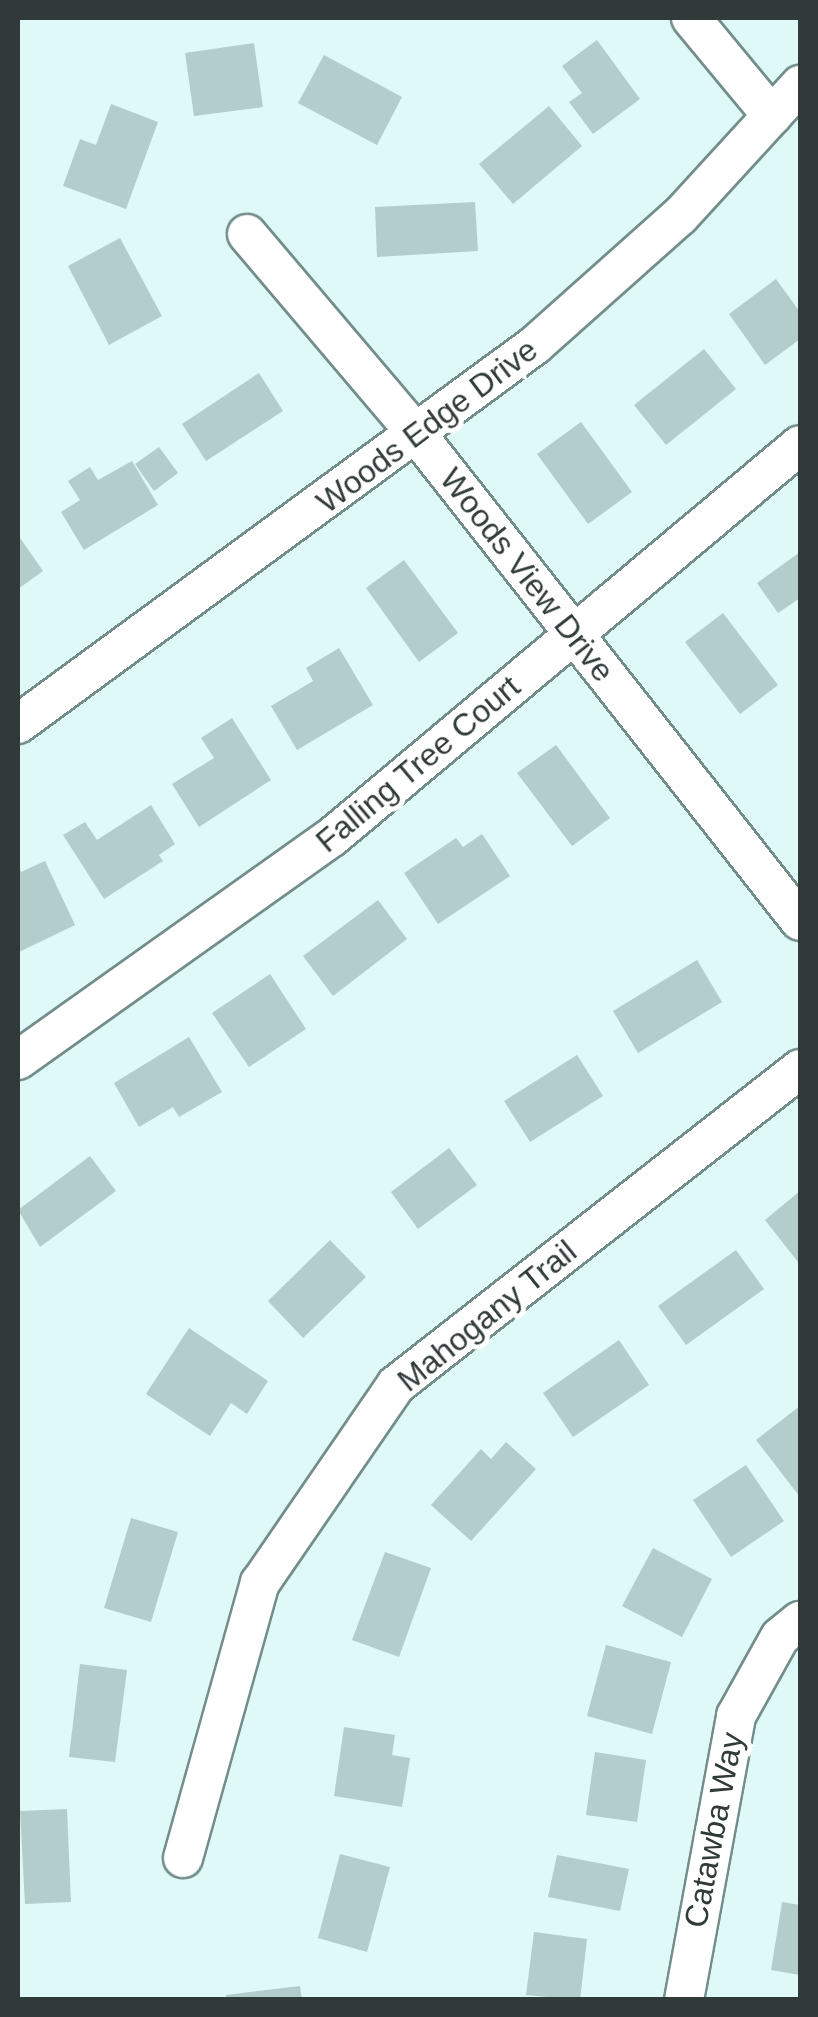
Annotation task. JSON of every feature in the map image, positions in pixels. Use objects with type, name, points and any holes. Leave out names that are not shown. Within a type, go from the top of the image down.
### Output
[{"type":"street","points":[[691,18],[772,116]]},
{"type":"street","name":"Woods Edge Drive","points":[[18,724],[314,514],[416,432],[535,345],[680,216],[800,85]]},
{"type":"street","name":"Woods View Drive","points":[[247,234],[416,432],[800,922]]},
{"type":"street","name":"Falling Tree Court","points":[[18,1060],[332,838],[800,445]]},
{"type":"street","name":"Mahogany Trail","points":[[183,1858],[260,1583],[396,1385],[800,1069]]},
{"type":"street","name":"Catawba Way","points":[[684,2000],[736,1716],[780,1637],[800,1621]]},
{"type":"building","points":[[597,40],[640,99],[593,134],[569,102],[582,93],[562,66]]},
{"type":"building","points":[[254,43],[263,107],[194,116],[185,53]]},
{"type":"building","points":[[324,55],[402,97],[377,145],[298,103]]},
{"type":"building","points":[[111,104],[158,122],[126,209],[63,186],[80,139],[96,145]]},
{"type":"building","points":[[549,106],[582,146],[513,204],[479,164]]},
{"type":"building","points":[[475,202],[478,251],[377,257],[375,207]]},
{"type":"building","points":[[120,238],[162,316],[109,345],[68,266]]},
{"type":"building","points":[[776,279],[800,312],[800,339],[765,365],[729,314]]},
{"type":"building","points":[[704,349],[736,389],[666,445],[634,405]]},
{"type":"building","points":[[259,373],[283,411],[206,461],[182,424]]},
{"type":"building","points":[[581,422],[632,492],[588,524],[537,454]]},
{"type":"building","points":[[159,447],[178,473],[154,491],[135,464]]},
{"type":"building","points":[[132,461],[158,505],[84,550],[61,512],[80,500],[68,481],[90,467],[98,480]]},
{"type":"building","points":[[18,535],[43,571],[18,589]]},
{"type":"building","points":[[800,552],[800,598],[778,613],[757,583]]},
{"type":"building","points":[[404,560],[458,633],[419,662],[366,588]]},
{"type":"building","points":[[723,613],[778,685],[740,714],[685,642]]},
{"type":"building","points":[[339,648],[373,705],[297,750],[271,706],[313,681],[306,668]]},
{"type":"building","points":[[232,718],[271,780],[199,827],[172,784],[214,758],[201,738]]},
{"type":"building","points":[[556,745],[610,818],[572,846],[517,773]]},
{"type":"building","points":[[151,805],[175,844],[159,855],[163,861],[104,899],[63,835],[85,822],[97,840]]},
{"type":"building","points":[[482,834],[510,876],[438,924],[404,873],[456,838],[463,847]]},
{"type":"building","points":[[45,861],[75,925],[19,952],[18,864],[21,872]]},
{"type":"building","points":[[378,900],[407,939],[333,996],[303,956]]},
{"type":"building","points":[[697,960],[722,1002],[638,1053],[613,1011]]},
{"type":"building","points":[[270,974],[306,1029],[249,1067],[212,1013]]},
{"type":"building","points":[[189,1037],[222,1092],[179,1117],[173,1107],[139,1127],[114,1083]]},
{"type":"building","points":[[577,1055],[603,1096],[530,1142],[504,1101]]},
{"type":"building","points":[[449,1148],[477,1185],[418,1229],[391,1192]]},
{"type":"building","points":[[90,1156],[116,1191],[40,1247],[18,1210]]},
{"type":"building","points":[[800,1191],[800,1259],[798,1262],[765,1220]]},
{"type":"building","points":[[330,1240],[366,1277],[303,1338],[268,1301]]},
{"type":"building","points":[[736,1250],[764,1289],[686,1345],[658,1306]]},
{"type":"building","points":[[189,1328],[268,1381],[247,1414],[231,1403],[210,1436],[146,1394]]},
{"type":"building","points":[[619,1340],[649,1385],[573,1437],[543,1393]]},
{"type":"building","points":[[800,1406],[800,1497],[756,1440]]},
{"type":"building","points":[[506,1442],[536,1469],[471,1541],[431,1505],[481,1449],[491,1459]]},
{"type":"building","points":[[746,1465],[784,1521],[731,1557],[693,1500]]},
{"type":"building","points":[[131,1518],[178,1532],[151,1622],[104,1608]]},
{"type":"building","points":[[653,1548],[712,1579],[682,1637],[622,1606]]},
{"type":"building","points":[[385,1552],[431,1568],[399,1657],[352,1640]]},
{"type":"building","points":[[606,1645],[671,1662],[652,1734],[587,1716]]},
{"type":"building","points":[[80,1664],[127,1670],[115,1762],[69,1757]]},
{"type":"building","points":[[344,1727],[395,1735],[392,1755],[410,1758],[402,1807],[334,1796]]},
{"type":"building","points":[[595,1752],[646,1760],[637,1822],[586,1815]]},
{"type":"building","points":[[67,1809],[71,1902],[25,1904],[20,1811]]},
{"type":"building","points":[[340,1854],[390,1867],[367,1952],[318,1938]]},
{"type":"building","points":[[557,1855],[629,1869],[620,1911],[548,1897]]},
{"type":"building","points":[[782,1902],[800,1905],[800,1975],[771,1970]]},
{"type":"building","points":[[534,1932],[587,1939],[580,2000],[526,1995]]},
{"type":"building","points":[[300,1986],[302,2000],[227,2000],[226,1995]]}]
